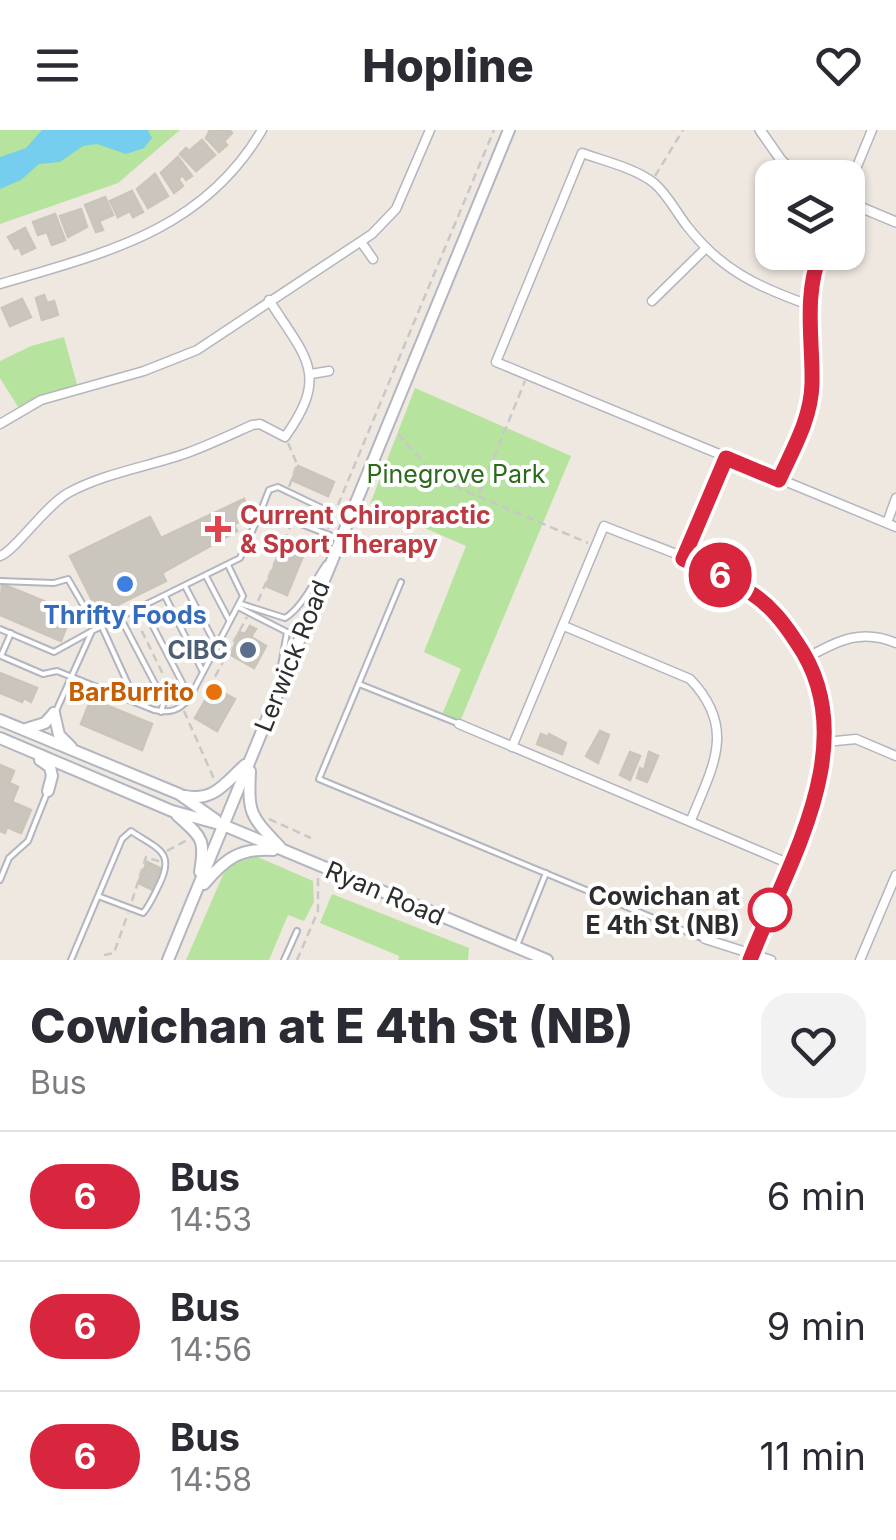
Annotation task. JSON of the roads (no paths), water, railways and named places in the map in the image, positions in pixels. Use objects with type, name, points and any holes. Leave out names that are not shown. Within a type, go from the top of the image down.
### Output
[{"type":"main road","name":"Lerwick Road","points":[[168,960],[510,130]]},
{"type":"main road","points":[[8,725],[45,724],[54,714]]},
{"type":"main road","points":[[54,714],[59,735],[74,751]]},
{"type":"main road","name":"Ryan Road","points":[[8,725],[180,794],[224,825]]},
{"type":"main road","name":"Ryan Road","points":[[0,738],[172,810],[224,825],[547,960]]},
{"type":"main road","points":[[27,750],[50,767],[48,791]]},
{"type":"main road","points":[[180,794],[205,798],[215,794],[250,760]]},
{"type":"main road","points":[[250,760],[248,806],[256,821],[283,850]]},
{"type":"main road","points":[[48,791],[68,771],[90,776]]},
{"type":"main road","points":[[172,810],[197,834],[204,847],[197,892]]},
{"type":"main road","points":[[197,892],[224,860],[237,852],[252,848],[283,850]]},
{"type":"street","points":[[0,284],[140,239],[184,214],[246,158],[262,130]]},
{"type":"street","points":[[0,424],[41,400],[144,371],[197,350],[361,242],[385,224],[396,209],[430,130]]},
{"type":"street","points":[[760,130],[781,160]]},
{"type":"street","points":[[860,160],[872,130]]},
{"type":"street","points":[[809,305],[762,290],[724,265],[652,181],[582,153],[496,362],[892,525],[896,498]]},
{"type":"street","points":[[865,209],[896,222]]},
{"type":"street","points":[[361,242],[373,259]]},
{"type":"street","points":[[652,302],[706,248]]},
{"type":"street","points":[[779,480],[804,426],[812,388],[809,305],[817,270]]},
{"type":"street","points":[[0,556],[10,552],[28,528],[64,494],[96,480],[188,453],[252,424],[285,437],[308,401],[311,374],[306,356],[269,300]]},
{"type":"street","points":[[311,374],[328,372]]},
{"type":"street","points":[[683,559],[726,458]]},
{"type":"street","points":[[512,747],[604,526],[750,592],[777,614],[808,657],[821,698],[825,742],[818,785],[751,957]]},
{"type":"street","points":[[564,626],[690,679],[704,694],[718,726],[718,744],[691,820]]},
{"type":"street","points":[[808,657],[846,637],[885,638],[896,643]]},
{"type":"street","points":[[460,724],[790,864]]},
{"type":"street","points":[[825,742],[856,739],[896,756]]},
{"type":"street","points":[[860,960],[896,875]]},
{"type":"street","points":[[704,939],[751,957],[771,960]]},
{"type":"lane","points":[[0,628],[54,652],[240,558],[269,490],[278,486],[324,509]]},
{"type":"lane","points":[[262,510],[340,539]]},
{"type":"lane","points":[[238,605],[286,618],[296,612],[335,552]]},
{"type":"lane","points":[[10,633],[0,656],[43,674],[57,670],[161,712],[181,707],[192,694],[242,596],[228,565]]},
{"type":"lane","points":[[206,576],[230,623]]},
{"type":"lane","points":[[0,581],[54,584],[68,579],[132,692],[130,700]]},
{"type":"lane","points":[[401,582],[320,779],[704,939]]},
{"type":"lane","points":[[185,586],[217,647]]},
{"type":"lane","points":[[164,596],[203,672]]},
{"type":"lane","points":[[238,605],[287,632],[285,656],[270,710]]},
{"type":"lane","points":[[143,606],[186,690],[192,694]]},
{"type":"lane","points":[[120,617],[164,702],[161,712]]},
{"type":"lane","points":[[54,714],[97,628]]},
{"type":"lane","points":[[359,684],[460,724]]},
{"type":"lane","points":[[0,880],[9,858],[28,841],[48,791]]},
{"type":"lane","points":[[71,960],[122,839],[131,832],[164,854],[165,872],[148,909],[142,913],[98,896]]},
{"type":"lane","points":[[516,948],[546,874]]},
{"type":"lane","points":[[284,960],[297,931]]},
{"type":"water","points":[[42,130],[148,130],[152,138],[144,148],[126,154],[97,144],[83,146],[60,162],[39,164],[21,180],[0,189],[0,157],[26,148]]},
{"type":"place","name":"Current Chiropractic & Sport Therapy","points":[[218,529]]},
{"type":"place","name":"Thrifty Foods","points":[[125,584]]},
{"type":"place","name":"CIBC","points":[[248,650]]},
{"type":"place","name":"BarBurrito","points":[[214,692]]},
{"type":"place","name":"Cowichan at E 4th St (NB)","points":[[770,910]]},
{"type":"park label","name":"Pinegrove Park","points":[[456,474]]}]
